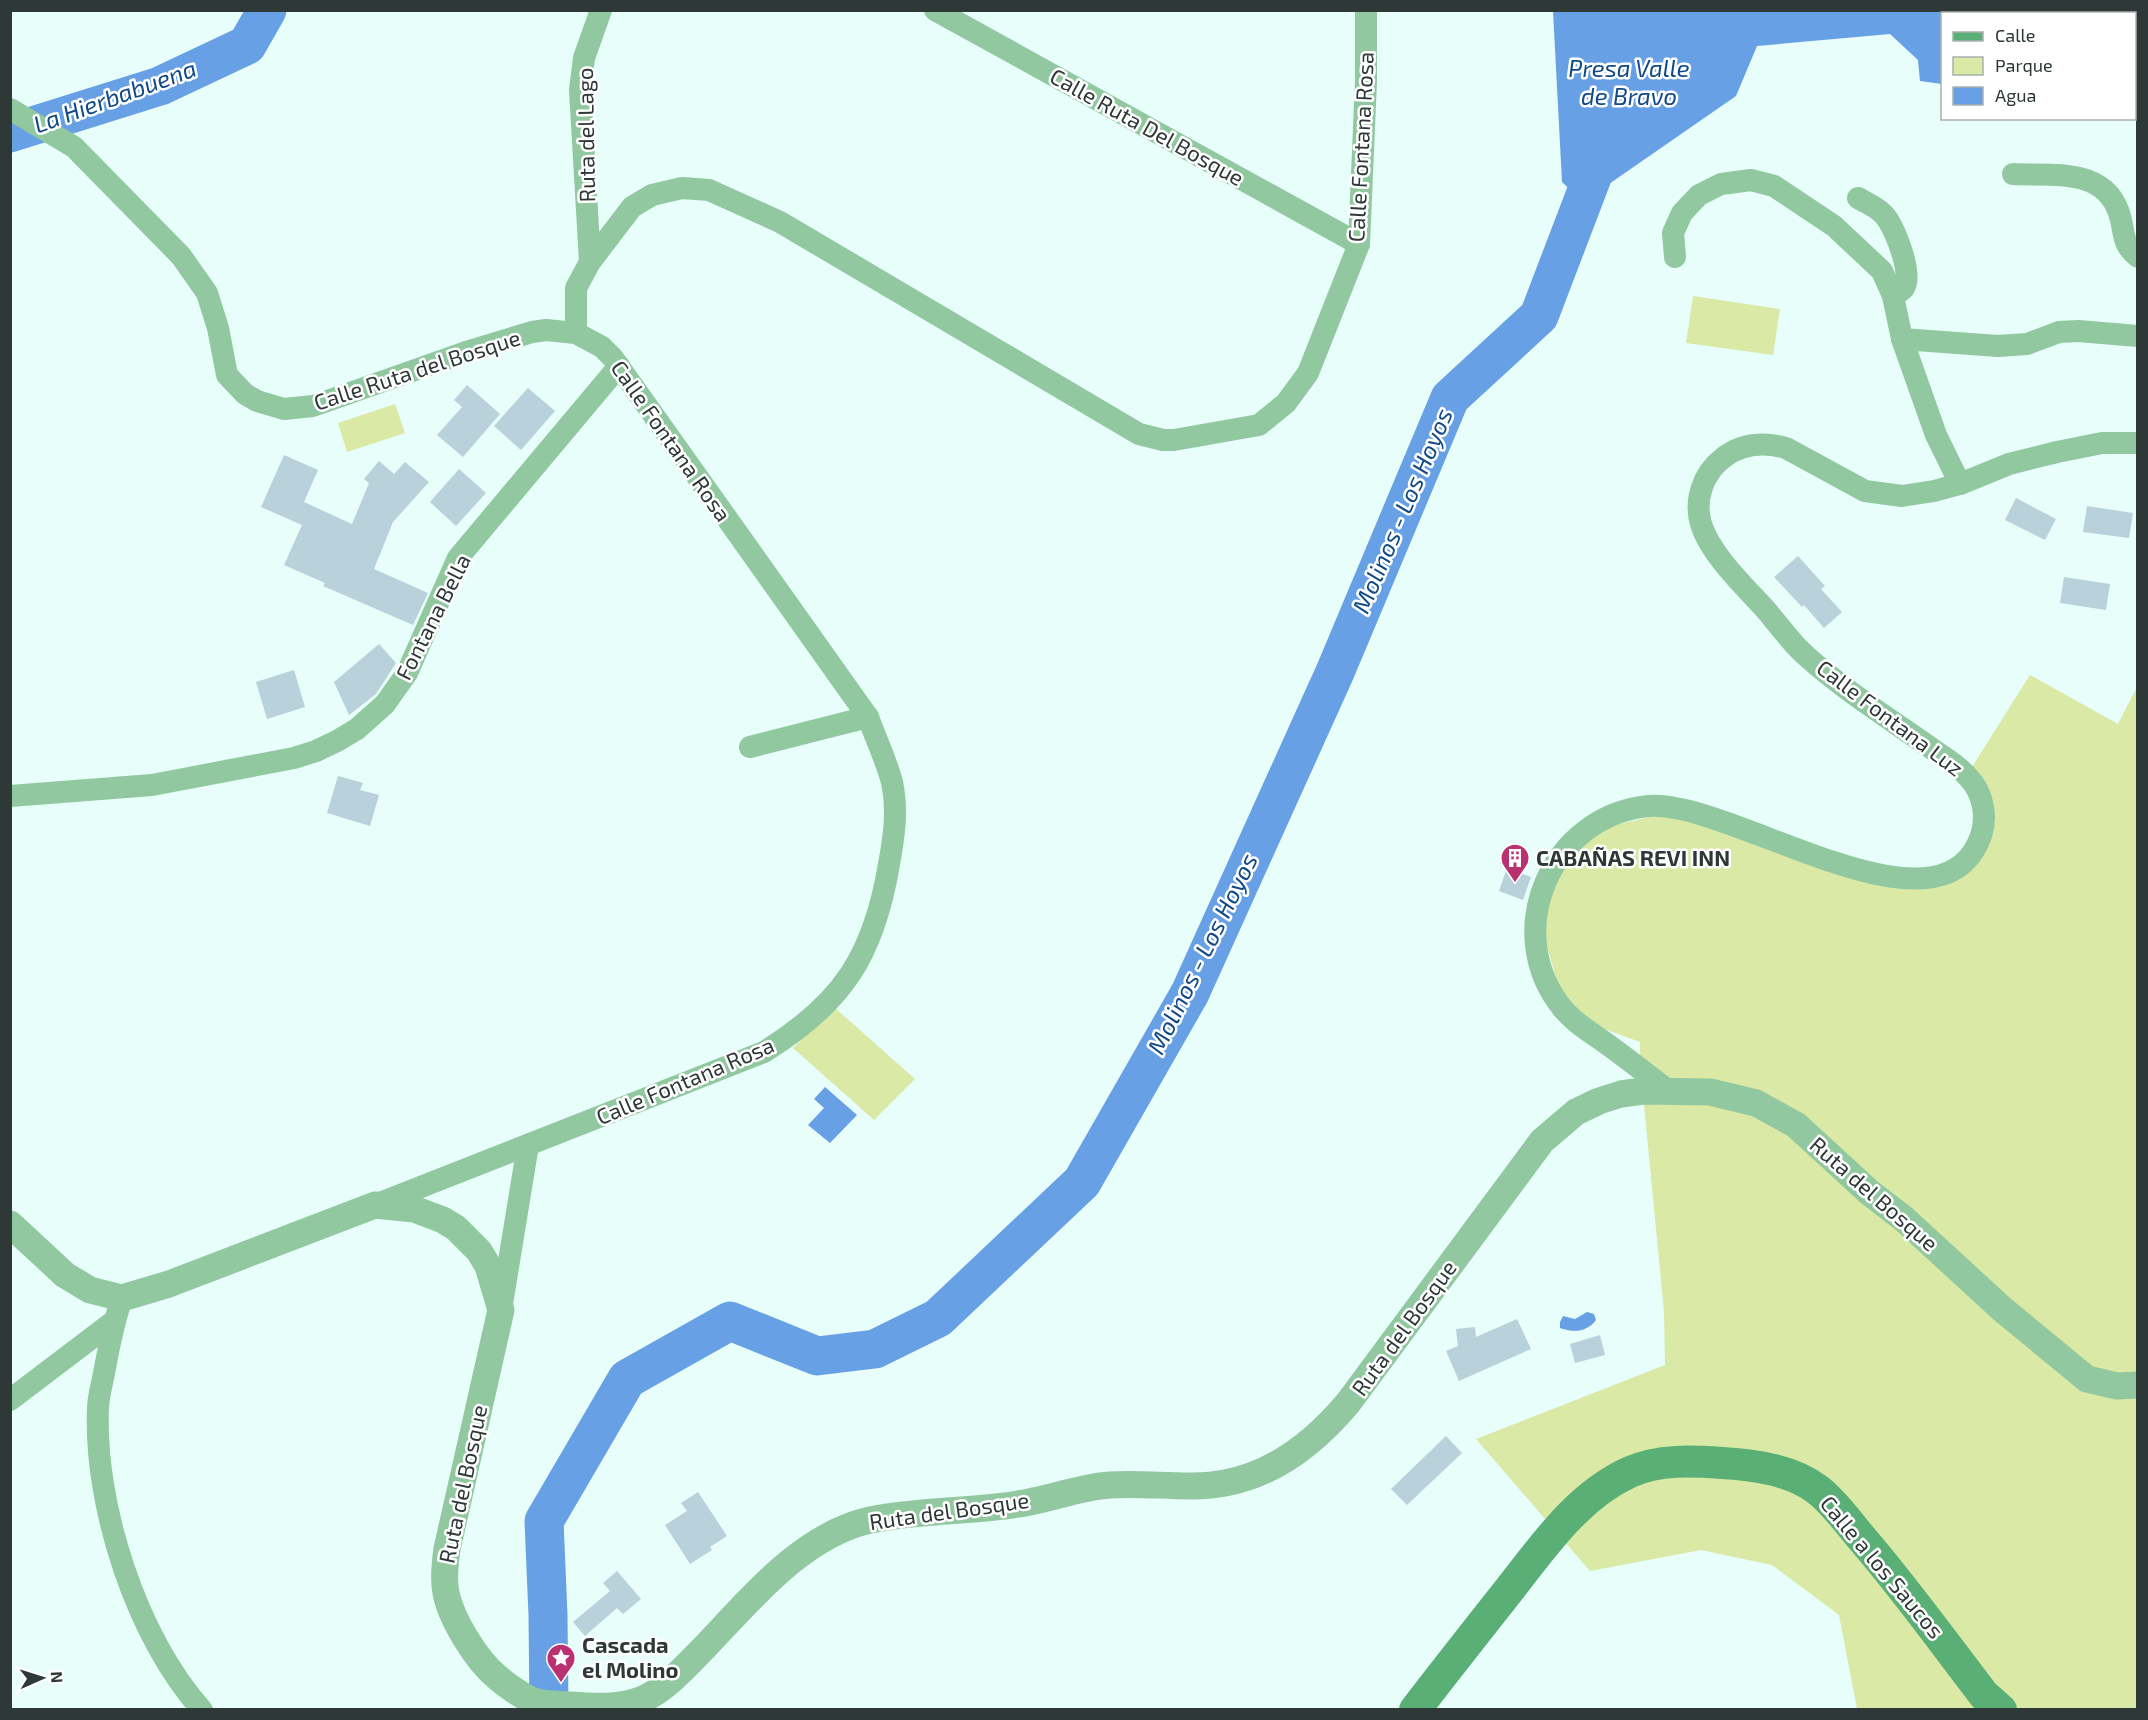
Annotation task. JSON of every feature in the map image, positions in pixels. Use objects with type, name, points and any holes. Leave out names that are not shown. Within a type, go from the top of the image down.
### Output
[{"type":"main road","name":"Calle a los Saucos","points":[[1415,1710],[1527,1567],[1585,1500],[1629,1473],[1650,1465],[1692,1460],[1745,1464],[1767,1469],[1800,1480],[1817,1490],[1834,1505],[1884,1564],[1984,1695],[2001,1710]]},
{"type":"street","name":"Ruta del Lago","points":[[590,262],[580,90],[584,58],[601,10]]},
{"type":"street","name":"Calle Ruta Del Bosque","points":[[935,10],[1359,244]]},
{"type":"street","name":"Calle Fontana Rosa","points":[[375,1205],[765,1052],[812,1019],[846,980],[865,950],[884,894],[896,824],[892,783],[868,717],[619,366],[602,347],[576,333],[576,288],[590,262],[632,207],[652,195],[682,188],[709,190],[780,222],[1138,434],[1163,440],[1174,440],[1259,425],[1286,403],[1308,373],[1359,244],[1366,81],[1366,10]]},
{"type":"street","name":"Calle Ruta del Bosque","points":[[14,111],[74,147],[181,256],[207,292],[218,328],[227,375],[245,394],[270,406],[284,409],[313,406],[466,352],[532,332],[561,330],[576,333]]},
{"type":"street","points":[[2013,174],[2084,177],[2095,183],[2113,200],[2118,210],[2125,242],[2138,257]]},
{"type":"street","points":[[1675,257],[1673,233],[1682,213],[1699,195],[1721,184],[1751,180],[1774,186],[1806,205],[1834,226],[1882,271],[1893,296],[1902,339],[1936,435],[1960,484]]},
{"type":"street","points":[[1858,198],[1875,207],[1887,220],[1899,245],[1906,266],[1907,282],[1904,290],[1893,296]]},
{"type":"street","points":[[1902,339],[1998,346],[2027,345],[2059,332],[2078,331],[2138,336]]},
{"type":"street","name":"Fontana Bella","points":[[10,796],[152,785],[294,758],[316,751],[357,729],[385,704],[407,673],[458,558],[619,366]]},
{"type":"street","name":"Calle Fontana Luz","points":[[1670,1092],[1576,1023],[1562,1008],[1543,974],[1535,934],[1540,895],[1558,859],[1583,832],[1598,822],[1624,811],[1652,806],[1670,806],[1706,815],[1860,871],[1923,879],[1936,878],[1960,867],[1977,847],[1984,822],[1980,797],[1967,775],[1849,691],[1799,649],[1740,584],[1708,540],[1698,512],[1703,484],[1710,471],[1719,460],[1737,449],[1758,443],[1773,444],[1786,448],[1865,492],[1902,496],[1960,484],[2009,464],[2057,452],[2102,443],[2138,443]]},
{"type":"street","points":[[750,747],[868,717]]},
{"type":"street","name":"Ruta del Bosque","points":[[118,1310],[169,1284],[375,1205],[399,1207],[428,1214],[443,1220],[468,1238],[488,1266],[501,1310],[447,1549],[446,1593],[461,1629],[474,1652],[495,1676],[532,1701],[593,1707],[624,1704],[645,1698],[677,1675],[794,1558],[815,1543],[849,1526],[888,1517],[1018,1504],[1107,1485],[1226,1483],[1274,1466],[1315,1439],[1348,1403],[1528,1158],[1550,1133],[1576,1112],[1599,1101],[1643,1091],[1710,1092],[1733,1096],[1776,1113],[1813,1140],[1869,1192],[1937,1248],[2002,1309],[2087,1378],[2117,1386],[2138,1385]]},
{"type":"street","points":[[501,1310],[528,1145]]},
{"type":"street","points":[[10,1224],[65,1275],[118,1310]]},
{"type":"street","points":[[10,1400],[118,1310]]},
{"type":"street","points":[[118,1310],[98,1408],[100,1463],[113,1531],[135,1600],[153,1637],[185,1690],[202,1710]]},
{"type":"green space","points":[[1693,296],[1780,309],[1773,355],[1686,343]]},
{"type":"green space","points":[[395,404],[405,433],[347,452],[338,423]]},
{"type":"green space","points":[[2030,675],[2118,724],[2137,687],[2137,1709],[1857,1709],[1839,1615],[1772,1565],[1701,1550],[1590,1571],[1476,1439],[1665,1365],[1664,1312],[1640,1063],[1640,1042],[1604,1029],[1581,1014],[1558,985],[1543,932],[1554,878],[1601,828],[1668,813],[1857,878],[1975,862],[1972,767]]},
{"type":"green space","points":[[834,1007],[915,1079],[874,1120],[793,1048]]},
{"type":"water","name":"Presa Valle de Bravo","points":[[1553,11],[2137,11],[2137,98],[2136,12],[1941,12],[1941,84],[1920,81],[1918,60],[1890,34],[1757,46],[1736,96],[1583,202],[1562,182]]},
{"type":"water","points":[[825,1087],[857,1115],[830,1143],[808,1125],[824,1108],[814,1099]]},
{"type":"water","points":[[1587,1312],[1594,1314],[1596,1320],[1589,1327],[1575,1331],[1560,1328],[1563,1316],[1575,1319]]},
{"type":"building","points":[[467,385],[500,414],[463,457],[437,435],[462,407],[454,400]]},
{"type":"building","points":[[528,388],[555,411],[521,450],[494,426]]},
{"type":"building","points":[[284,455],[318,470],[304,502],[352,524],[369,483],[364,479],[379,461],[394,474],[405,462],[429,482],[393,522],[374,569],[428,593],[413,625],[323,586],[325,583],[284,565],[302,525],[261,507]]},
{"type":"building","points":[[459,469],[486,493],[456,526],[430,502]]},
{"type":"building","points":[[2016,498],[2056,519],[2045,540],[2005,520]]},
{"type":"building","points":[[2087,506],[2133,513],[2129,538],[2083,532]]},
{"type":"building","points":[[1798,556],[1825,586],[1821,589],[1842,612],[1824,628],[1804,605],[1802,607],[1774,577]]},
{"type":"building","points":[[2064,577],[2110,584],[2106,610],[2060,603]]},
{"type":"building","points":[[379,644],[396,663],[376,694],[349,715],[334,682]]},
{"type":"building","points":[[294,670],[305,707],[267,719],[256,682]]},
{"type":"building","points":[[338,776],[363,783],[360,790],[379,795],[370,826],[327,813]]},
{"type":"building","name":"CABAÑAS REVI INN","points":[[1507,868],[1531,877],[1523,900],[1499,891]]},
{"type":"building","points":[[1517,1319],[1531,1349],[1459,1381],[1446,1351],[1458,1346],[1456,1329],[1475,1327],[1476,1337]]},
{"type":"building","points":[[1600,1335],[1605,1355],[1575,1363],[1570,1344]]},
{"type":"building","points":[[1446,1436],[1462,1453],[1407,1505],[1391,1489]]},
{"type":"building","points":[[698,1492],[727,1536],[710,1547],[712,1550],[690,1564],[665,1525],[687,1511],[681,1503]]},
{"type":"building","points":[[617,1571],[641,1599],[623,1614],[617,1608],[585,1636],[573,1622],[610,1591],[603,1583]]},
{"type":"waterway","name":"La Hierbabuena","points":[[10,133],[160,86],[247,45],[267,10]]},
{"type":"waterway","name":"Molinos - Los Hoyos","points":[[549,1710],[544,1521],[627,1379],[730,1321],[817,1356],[875,1349],[938,1318],[1082,1182],[1190,993],[1335,672],[1450,398],[1539,316],[1602,151]]},
{"type":"place","name":"CABAÑAS REVI INN","points":[[1515,884]]},
{"type":"place","name":"Cascada el Molino","points":[[561,1684]]}]
